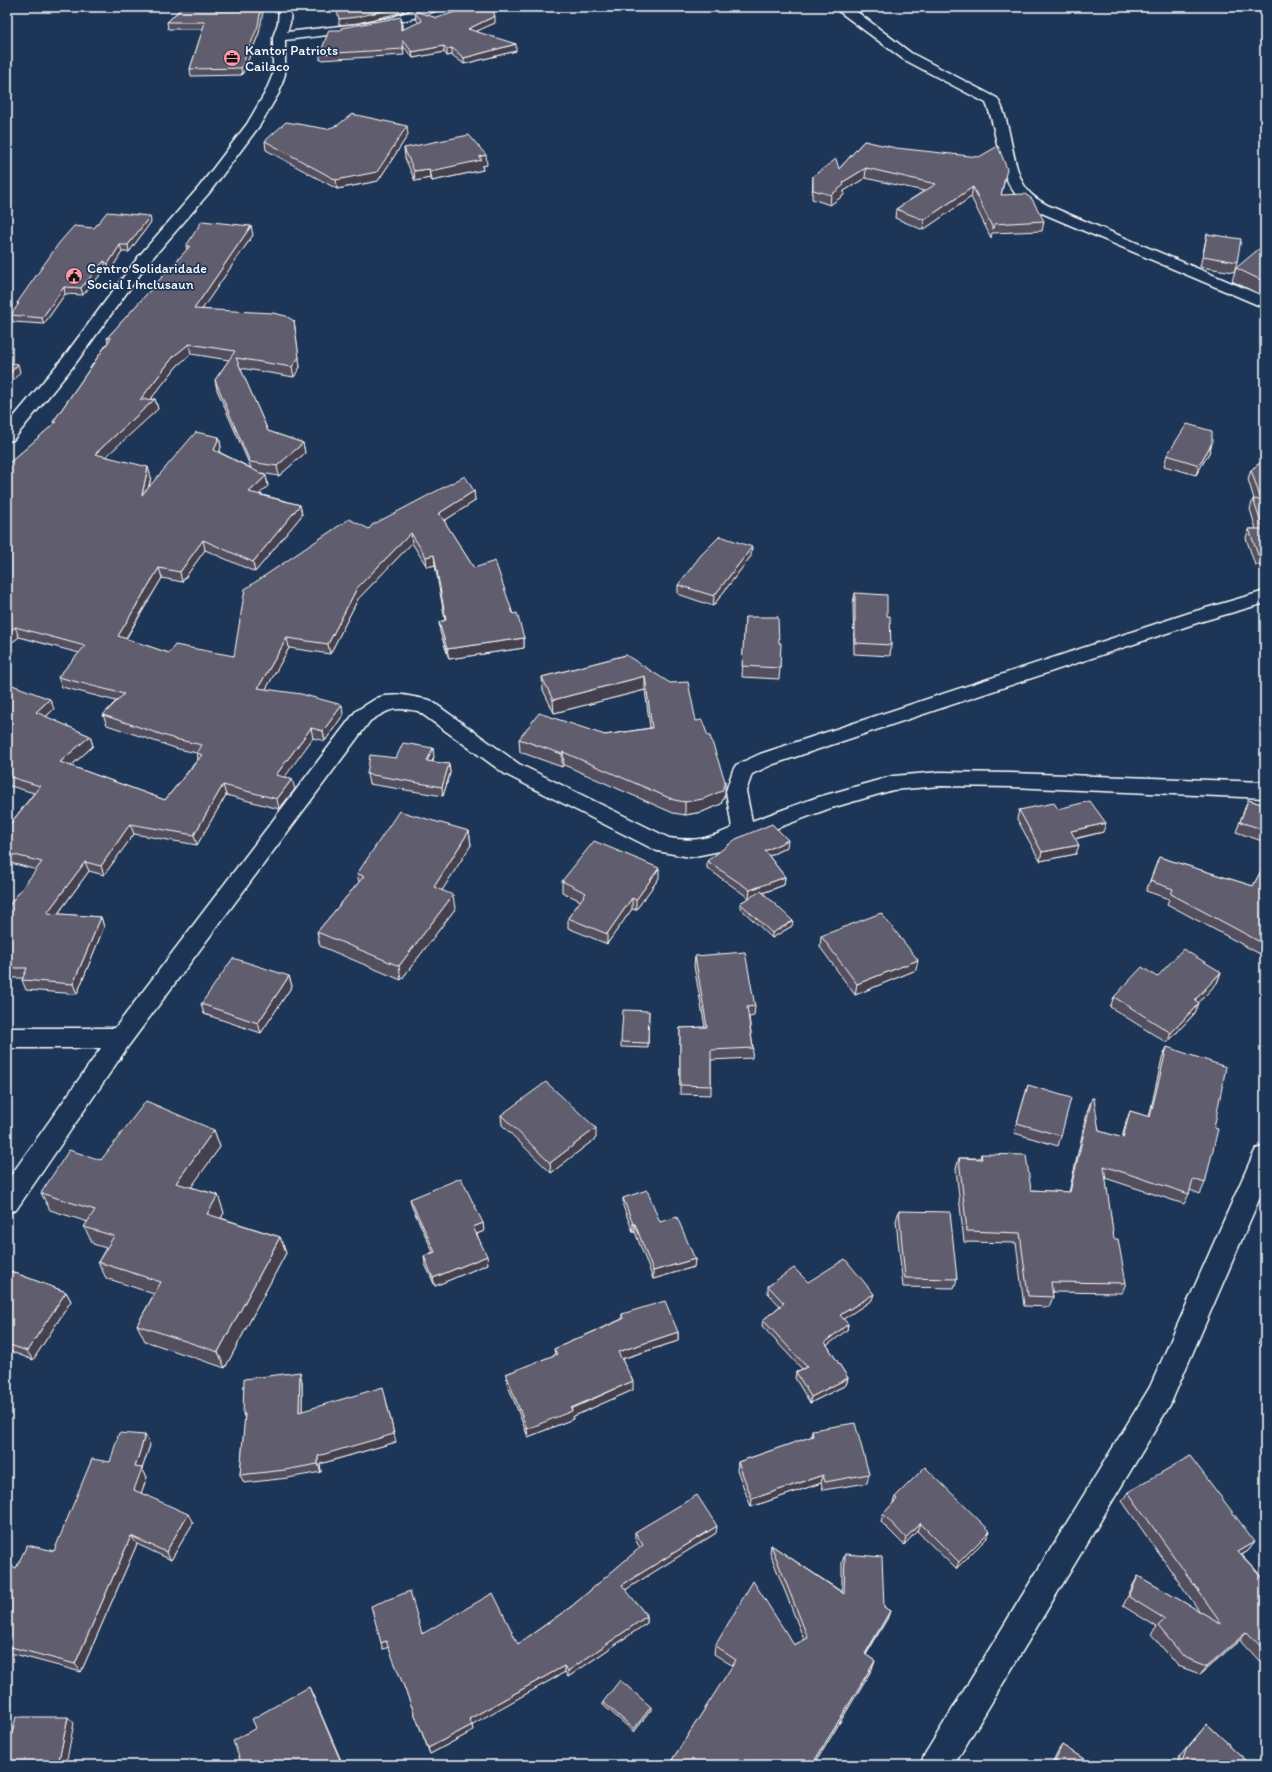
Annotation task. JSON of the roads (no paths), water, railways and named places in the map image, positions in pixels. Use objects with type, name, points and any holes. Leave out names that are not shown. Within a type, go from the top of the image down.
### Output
[{"type":"street","points":[[7,436],[69,361],[144,259],[204,190],[253,125],[272,93],[279,74],[279,37],[284,23],[285,7]]},
{"type":"street","points":[[279,37],[355,28],[396,20],[433,7]]},
{"type":"street","points":[[839,7],[852,14],[907,56],[992,101],[996,110],[1017,184],[1024,195],[1042,208],[1265,303]]},
{"type":"street","points":[[743,832],[736,791],[742,770],[768,759],[1151,632],[1265,597]]},
{"type":"street","points":[[7,1202],[121,1038],[363,716],[384,703],[403,702],[423,705],[512,769],[665,845],[690,849],[717,844],[743,832],[822,803],[900,782],[940,779],[1011,780],[1265,790]]},
{"type":"street","points":[[7,1038],[121,1038]]},
{"type":"street","points":[[936,1765],[1160,1396],[1265,1157]]},
{"type":"place","name":"Kantor Patriots Cailaco","points":[[232,58]]},
{"type":"place","name":"Centro Solidaridade Social I Inclusaun","points":[[74,276]]}]
